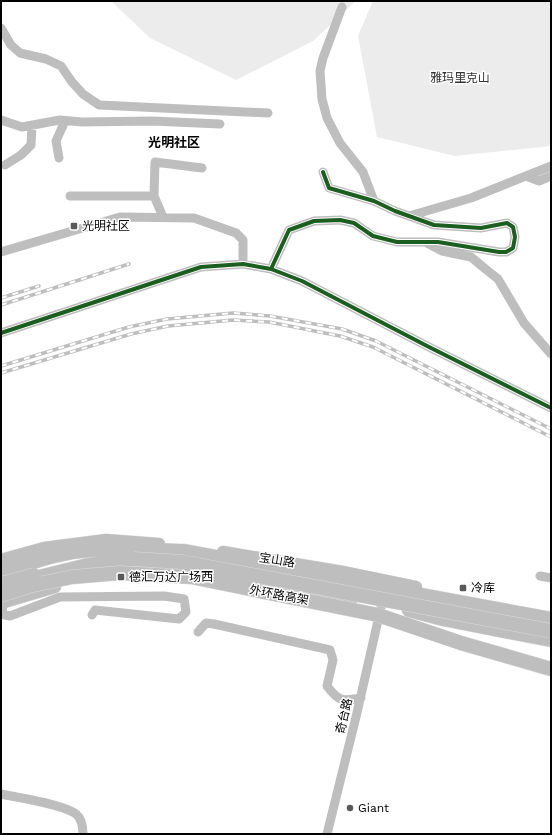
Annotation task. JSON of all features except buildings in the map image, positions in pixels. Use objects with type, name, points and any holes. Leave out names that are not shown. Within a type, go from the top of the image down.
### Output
[{"type":"highway","points":[[1,573],[54,556],[80,551],[122,548],[183,551],[551,619]]},
{"type":"highway","points":[[1,585],[88,565],[134,559],[182,562],[551,631]]},
{"type":"highway","name":"外环路高架","points":[[1,585],[65,569],[120,565],[185,570],[373,607],[455,636],[551,663]]},
{"type":"highway","name":"外环路高架","points":[[3,600],[29,586],[72,576],[120,573],[191,577],[378,615],[551,669]]},
{"type":"highway","points":[[382,603],[443,619],[551,640]]},
{"type":"highway","points":[[486,603],[551,610]]},
{"type":"main road","name":"宝山路","points":[[1,560],[44,548],[106,540],[172,544],[343,572],[486,603],[551,614]]},
{"type":"main road","points":[[3,600],[56,586],[121,577],[186,580],[476,613],[551,626]]},
{"type":"street","points":[[342,7],[323,58],[320,71],[322,99],[327,118],[340,143],[363,172],[374,201]]},
{"type":"street","points":[[1,28],[11,45],[20,53],[46,58],[61,66],[72,82],[83,94],[99,105],[268,113]]},
{"type":"street","points":[[1,120],[22,127],[65,121],[152,121],[220,124]]},
{"type":"street","points":[[59,158],[56,141],[65,121]]},
{"type":"street","points":[[5,165],[21,155],[31,145],[32,125]]},
{"type":"street","points":[[164,217],[154,196],[155,162],[202,168]]},
{"type":"street","points":[[409,216],[471,198],[551,166]]},
{"type":"street","points":[[271,269],[289,230],[314,221],[340,220],[354,223],[372,236],[397,242],[424,241],[506,252],[513,248],[515,237],[513,227],[507,223],[481,228],[434,225],[374,201],[329,188],[323,172]]},
{"type":"street","points":[[526,176],[538,181],[551,176]]},
{"type":"street","points":[[70,196],[154,196]]},
{"type":"street","points":[[1,252],[120,217],[194,218],[236,233],[243,240],[243,264]]},
{"type":"street","points":[[424,241],[442,251],[471,257],[484,266],[498,280],[524,323],[551,354]]},
{"type":"street","points":[[1,333],[116,297],[201,267],[243,264],[271,269],[302,281],[551,408]]},
{"type":"street","points":[[540,576],[551,578]]},
{"type":"street","points":[[3,600],[2,612],[5,615],[10,616],[60,597],[164,596],[184,599],[186,612],[179,619],[95,610],[92,615]]},
{"type":"street","name":"奇台路","points":[[327,834],[361,698],[382,603]]},
{"type":"street","points":[[198,632],[206,623],[214,624],[330,650],[334,660],[327,686],[334,696],[343,700],[361,698]]},
{"type":"street","points":[[1,794],[67,809],[77,815],[82,823],[83,834]]},
{"type":"green space","points":[[111,1],[356,1],[313,41],[236,80],[150,38]]},
{"type":"green space","name":"雅玛里克山","points":[[373,1],[551,1],[551,146],[455,156],[377,137],[358,36]]},
{"type":"railway","points":[[1,305],[129,264]]},
{"type":"railway","points":[[1,298],[39,286]]},
{"type":"railway","points":[[1,366],[129,327],[167,319],[233,313],[270,316],[342,329],[376,341],[551,429]]},
{"type":"railway","points":[[1,373],[131,334],[168,326],[233,320],[269,322],[340,336],[373,347],[551,437]]},
{"type":"cycle path","points":[[271,269],[289,230],[314,221],[340,220],[354,223],[373,236],[397,242],[438,242],[499,252],[506,252],[513,248],[515,237],[513,227],[507,223],[481,228],[434,225],[395,211],[374,201],[329,188],[323,172]]},
{"type":"cycle path","points":[[1,333],[201,267],[243,264],[271,269],[302,281],[551,408]]},
{"type":"place","name":"光明社区","points":[[74,226]]},
{"type":"place","name":"德汇万达广场西","points":[[121,577]]},
{"type":"place","name":"冷库","points":[[463,588]]},
{"type":"place","name":"Giant","points":[[350,808]]},
{"type":"district","name":"光明社区","points":[[174,142]]}]
